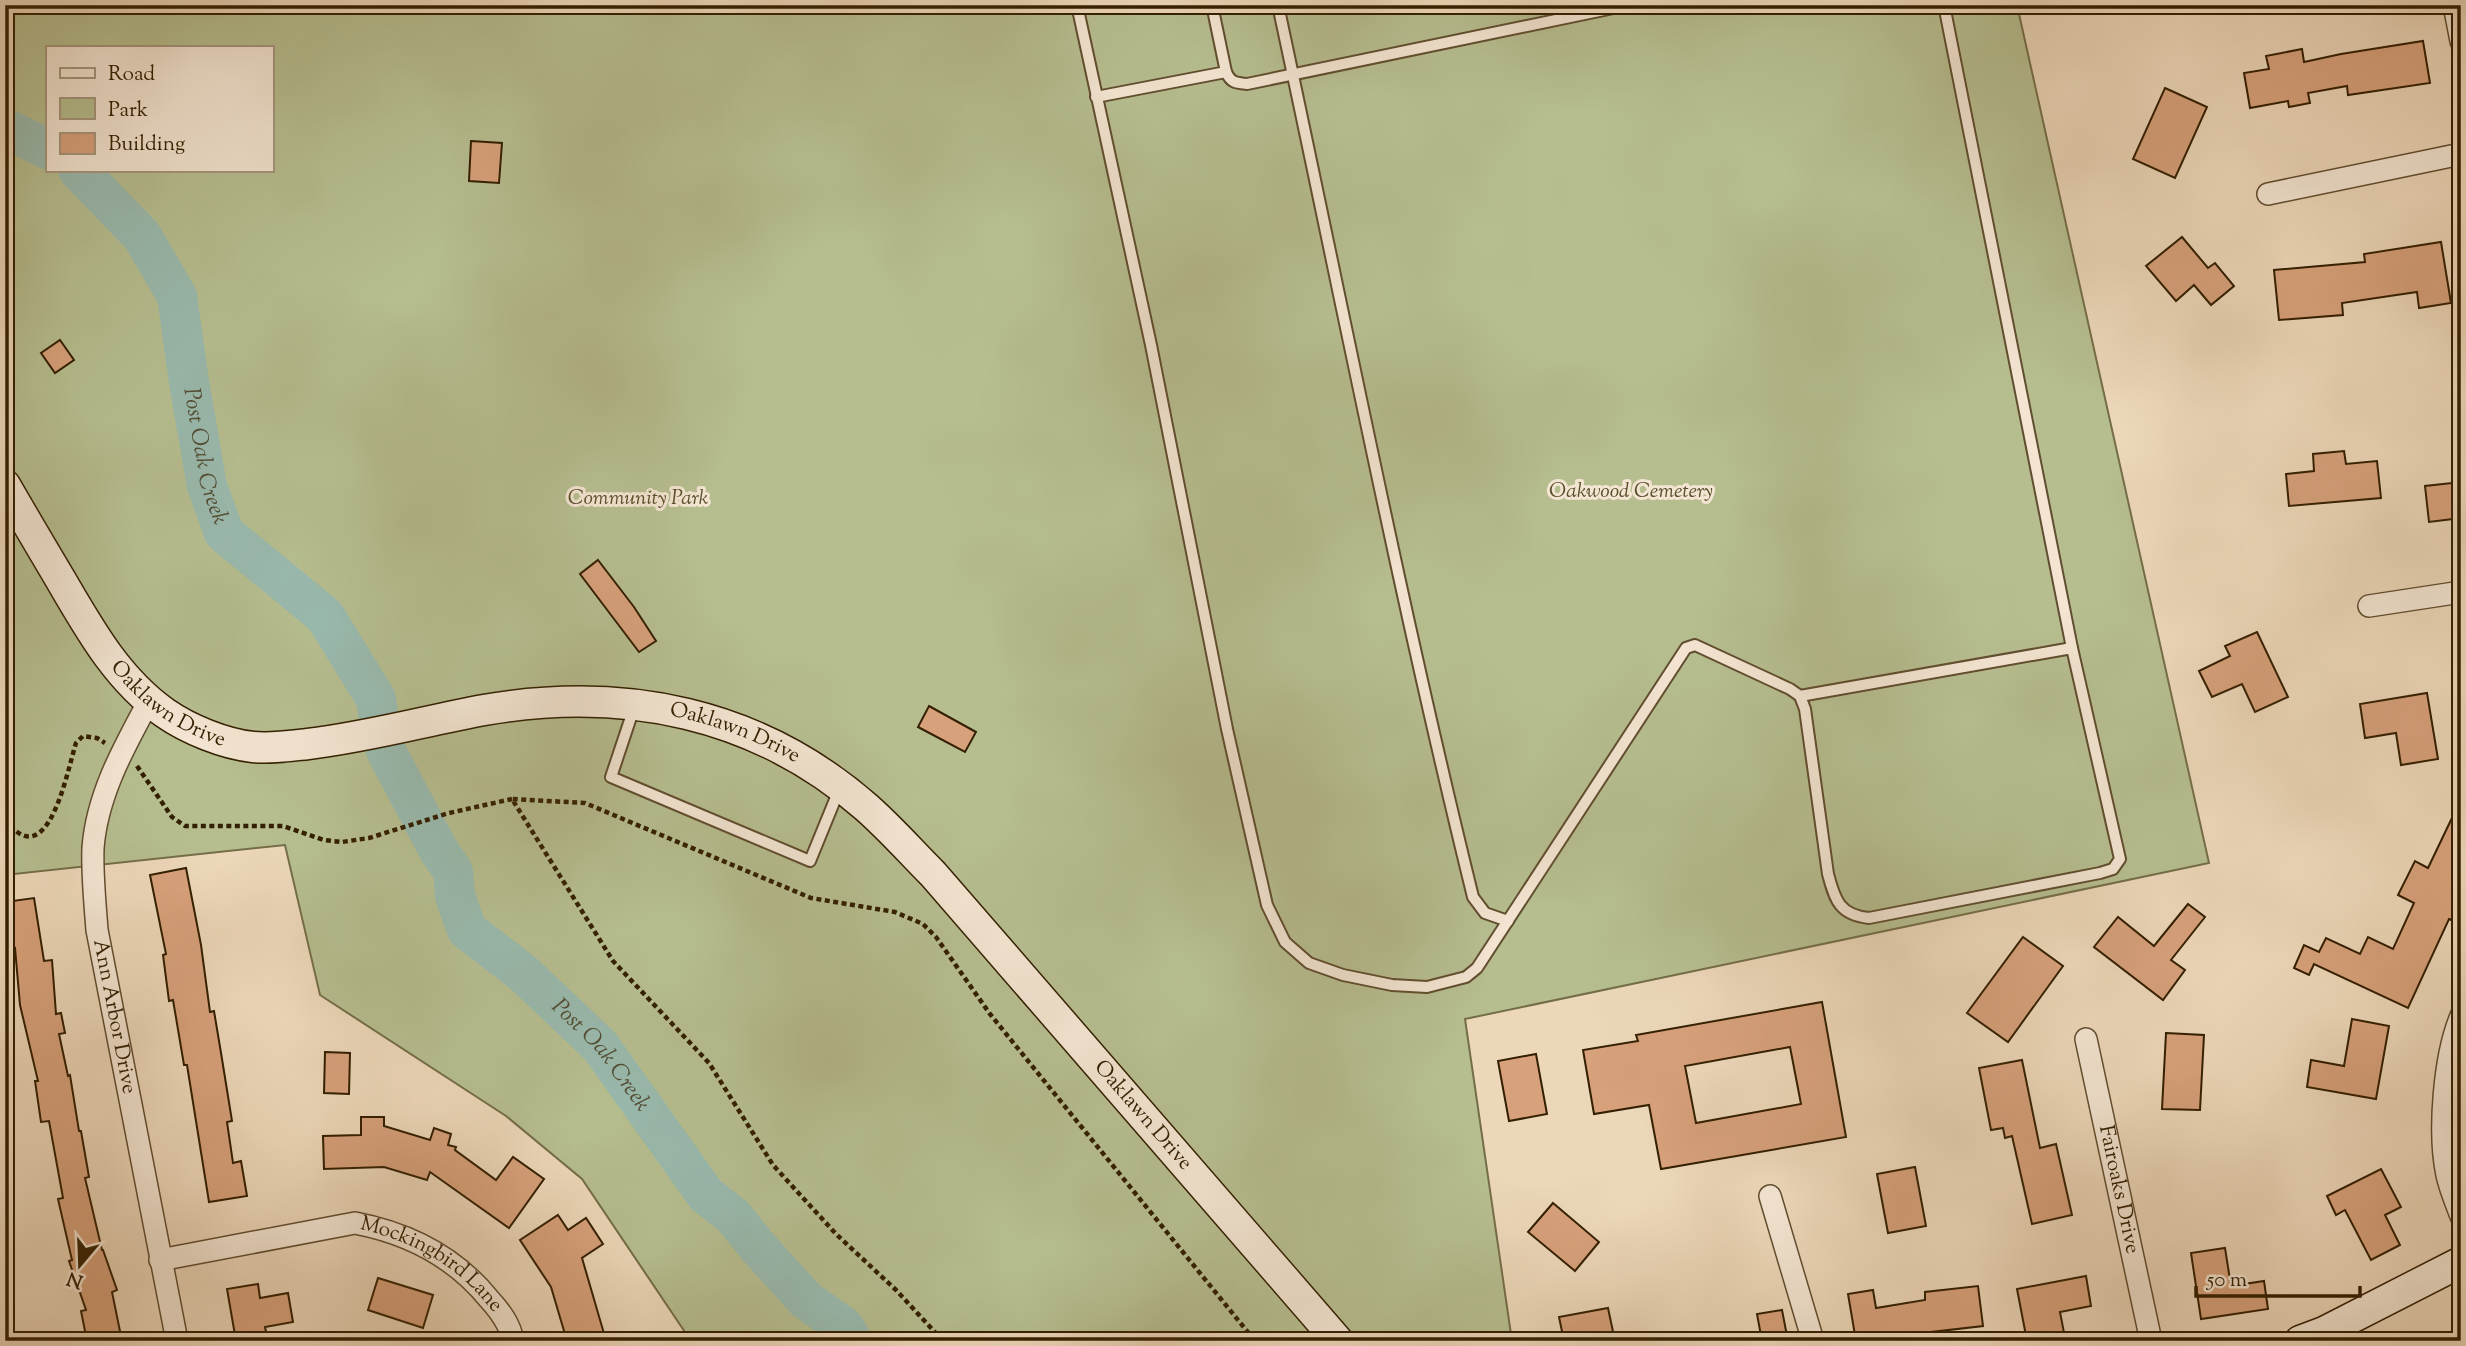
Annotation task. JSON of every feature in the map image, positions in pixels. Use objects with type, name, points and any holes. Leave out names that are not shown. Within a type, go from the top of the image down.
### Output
[{"type":"street","points":[[2454,5],[2461,41]]},
{"type":"street","points":[[2267,194],[2461,154]]},
{"type":"street","name":"Oaklawn Drive","points":[[5,485],[95,638],[117,668],[149,701],[168,715],[198,730],[236,743],[274,747],[342,740],[486,710],[555,702],[636,704],[687,713],[736,729],[770,743],[841,787],[865,806],[933,874],[1338,1341]]},
{"type":"street","points":[[2369,606],[2461,592]]},
{"type":"street","name":"Ann Arbor Drive","points":[[149,701],[121,754],[100,812],[93,848],[95,908],[97,930],[177,1341]]},
{"type":"street","points":[[2461,1016],[2453,1037],[2443,1125],[2443,1153],[2447,1178],[2461,1216]]},
{"type":"street","name":"Fairoaks Drive","points":[[2085,1039],[2151,1341]]},
{"type":"street","points":[[1770,1196],[1813,1341]]},
{"type":"street","name":"Mockingbird Lane","points":[[160,1260],[355,1223],[380,1228],[410,1238],[447,1259],[475,1281],[502,1314],[513,1341]]},
{"type":"street","points":[[2300,1341],[2324,1332],[2461,1262]]},
{"type":"lane","points":[[1077,5],[1151,345],[1227,729],[1268,905],[1285,942],[1309,963],[1343,975],[1392,985],[1427,987],[1466,977],[1477,968],[1686,648],[1695,645],[1800,696],[1805,709],[1828,874],[1834,897],[1853,916],[1870,918],[2100,873],[2113,869],[2120,859],[2072,648],[1944,5]]},
{"type":"lane","points":[[1212,5],[1226,72],[1230,80],[1247,84],[1628,5]]},
{"type":"lane","points":[[1278,5],[1408,621],[1473,897],[1485,913],[1508,921]]},
{"type":"lane","points":[[1096,97],[1226,72]]},
{"type":"lane","points":[[1800,696],[2072,648]]},
{"type":"lane","points":[[636,704],[611,777],[810,861],[841,787]]},
{"type":"path","points":[[5,819],[11,827],[24,835],[39,836],[45,831],[56,808],[76,743],[83,736],[97,738],[136,765],[172,817],[185,826],[282,827],[342,842],[369,838],[449,813],[512,799],[585,803],[811,898],[895,912],[923,924],[936,937],[990,1014],[1255,1341]]},
{"type":"path","points":[[512,799],[613,961],[709,1063],[773,1165],[836,1234],[896,1290],[943,1341]]},
{"type":"green space","points":[[5,5],[2017,5],[2209,863],[1465,1019],[1512,1341],[691,1341],[582,1179],[506,1116],[320,995],[285,845],[5,875]]},
{"type":"building","points":[[2423,41],[2430,83],[2348,95],[2347,86],[2308,93],[2310,103],[2289,107],[2288,101],[2250,108],[2244,73],[2269,69],[2266,56],[2302,49],[2304,62]]},
{"type":"building","points":[[2165,88],[2207,107],[2175,178],[2133,159]]},
{"type":"building","points":[[471,141],[502,143],[499,183],[469,181]]},
{"type":"building","points":[[2182,237],[2208,268],[2215,263],[2234,286],[2211,305],[2194,285],[2176,301],[2146,266]]},
{"type":"building","points":[[2441,242],[2451,303],[2419,308],[2417,292],[2342,303],[2343,315],[2279,320],[2274,270],[2365,262],[2364,254]]},
{"type":"building","points":[[60,340],[74,360],[55,373],[41,353]]},
{"type":"building","points":[[2344,451],[2346,464],[2377,461],[2381,498],[2289,506],[2286,474],[2314,471],[2313,454]]},
{"type":"building","points":[[2461,482],[2461,518],[2429,522],[2425,486]]},
{"type":"building","points":[[598,560],[656,641],[639,652],[580,574]]},
{"type":"building","points":[[2257,632],[2288,697],[2255,712],[2242,684],[2212,697],[2199,671],[2230,656],[2225,646]]},
{"type":"building","points":[[2427,693],[2438,759],[2401,765],[2396,733],[2365,738],[2360,704]]},
{"type":"building","points":[[929,706],[976,732],[965,752],[918,727]]},
{"type":"building","points":[[2461,799],[2461,899],[2408,1008],[2314,964],[2309,975],[2294,968],[2304,945],[2319,952],[2326,938],[2360,954],[2368,937],[2393,949],[2414,903],[2398,895],[2415,861],[2428,868]]},
{"type":"building","points":[[186,868],[201,945],[210,1012],[214,1011],[232,1121],[227,1122],[233,1163],[241,1161],[247,1196],[209,1202],[187,1065],[184,1065],[173,1000],[169,1001],[163,955],[166,954],[150,875]]},
{"type":"building","points":[[34,898],[44,961],[52,960],[56,1014],[61,1013],[65,1033],[59,1034],[81,1131],[89,1177],[85,1178],[102,1250],[117,1290],[112,1292],[122,1341],[87,1341],[81,1311],[86,1310],[69,1261],[72,1260],[58,1199],[63,1198],[49,1121],[41,1122],[35,1081],[38,1081],[20,1005],[15,948],[10,949],[5,918],[5,902]]},
{"type":"building","points":[[2188,904],[2205,917],[2171,960],[2185,970],[2163,1000],[2094,947],[2118,917],[2154,946]]},
{"type":"building","points":[[2023,937],[2063,966],[2008,1042],[1967,1013]]},
{"type":"building","points":[[1822,1002],[1846,1137],[1661,1169],[1649,1105],[1594,1114],[1583,1050],[1638,1041],[1636,1035]],"holes":[[[1790,1047],[1801,1104],[1696,1123],[1685,1066]]]},
{"type":"building","points":[[2352,1019],[2389,1026],[2376,1099],[2307,1087],[2311,1060],[2344,1066]]},
{"type":"building","points":[[2166,1033],[2204,1035],[2200,1110],[2162,1109]]},
{"type":"building","points":[[325,1052],[350,1053],[349,1094],[324,1093]]},
{"type":"building","points":[[1536,1054],[1547,1114],[1509,1121],[1498,1061]]},
{"type":"building","points":[[2022,1060],[2040,1148],[2056,1144],[2072,1215],[2032,1224],[2012,1136],[2005,1138],[2003,1128],[1991,1130],[1979,1068]]},
{"type":"building","points":[[361,1117],[384,1117],[384,1126],[430,1140],[434,1128],[451,1134],[448,1145],[456,1147],[455,1150],[496,1180],[513,1157],[544,1179],[509,1228],[430,1172],[427,1180],[384,1167],[324,1169],[323,1136],[361,1135]]},
{"type":"building","points":[[1915,1167],[1926,1226],[1888,1233],[1877,1174]]},
{"type":"building","points":[[2381,1169],[2401,1207],[2385,1215],[2400,1245],[2371,1260],[2345,1210],[2336,1215],[2327,1196]]},
{"type":"building","points":[[1553,1203],[1599,1242],[1575,1271],[1528,1232]]},
{"type":"building","points":[[558,1215],[568,1230],[586,1218],[603,1244],[582,1258],[605,1337],[590,1341],[567,1341],[551,1287],[520,1240]]},
{"type":"building","points":[[2225,1248],[2231,1286],[2264,1281],[2268,1309],[2201,1319],[2191,1253]]},
{"type":"building","points":[[2086,1276],[2091,1306],[2060,1312],[2065,1338],[2027,1341],[2017,1289]]},
{"type":"building","points":[[378,1278],[433,1295],[423,1328],[368,1310]]},
{"type":"building","points":[[258,1284],[260,1298],[288,1293],[293,1322],[265,1327],[268,1341],[236,1341],[227,1289]]},
{"type":"building","points":[[1978,1286],[1983,1326],[1914,1334],[1915,1341],[1856,1341],[1848,1294],[1873,1290],[1876,1308],[1925,1300],[1925,1292]]},
{"type":"building","points":[[1608,1308],[1615,1341],[1564,1341],[1559,1317]]},
{"type":"building","points":[[1782,1310],[1788,1341],[1762,1341],[1757,1314]]},
{"type":"waterway","name":"Post Oak Creek","points":[[5,128],[46,148]]},
{"type":"waterway","name":"Post Oak Creek","points":[[80,172],[142,236],[177,296],[207,486],[224,533],[325,616],[376,699],[378,713]]},
{"type":"waterway","name":"Post Oak Creek","points":[[386,751],[439,851],[453,871],[455,896],[467,930],[523,973],[600,1046],[706,1195],[733,1216],[806,1300],[844,1327],[852,1341]]},
{"type":"park label","name":"Oakwood Cemetery","points":[[1631,492]]},
{"type":"park label","name":"Community Park","points":[[638,499]]}]
